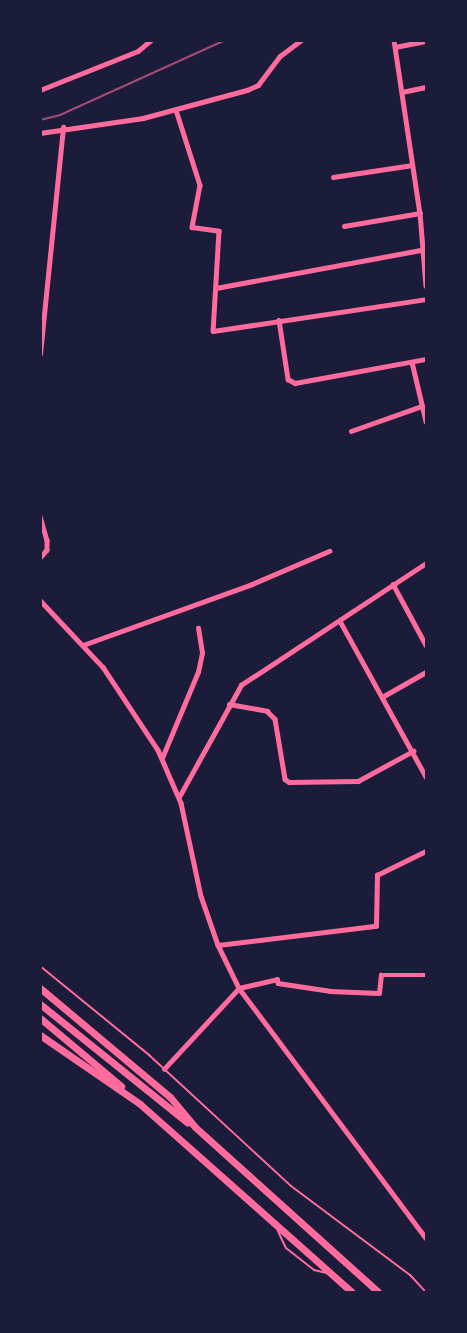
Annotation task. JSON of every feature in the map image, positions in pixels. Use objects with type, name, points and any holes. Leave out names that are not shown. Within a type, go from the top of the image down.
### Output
[{"type":"highway","points":[[40,988],[123,1054],[170,1097],[195,1127],[378,1293]]},
{"type":"highway","points":[[40,1004],[163,1106],[195,1127]]},
{"type":"highway","points":[[40,1018],[352,1293]]},
{"type":"highway","points":[[40,1035],[140,1104]]},
{"type":"street","points":[[40,90],[138,51],[151,40]]},
{"type":"street","points":[[40,133],[63,127],[143,118],[258,85],[280,56],[301,40]]},
{"type":"street","points":[[394,40],[424,235],[422,250],[426,286]]},
{"type":"street","points":[[395,47],[426,41]]},
{"type":"street","points":[[402,92],[426,87]]},
{"type":"street","points":[[176,110],[200,185],[192,227],[219,231],[213,331],[426,299]]},
{"type":"street","points":[[40,354],[63,127]]},
{"type":"street","points":[[333,177],[412,165]]},
{"type":"street","points":[[344,226],[420,213]]},
{"type":"street","points":[[216,288],[422,250]]},
{"type":"street","points":[[279,320],[288,379],[295,383],[426,359]]},
{"type":"street","points":[[412,362],[426,421]]},
{"type":"street","points":[[419,393],[426,392]]},
{"type":"street","points":[[351,431],[422,406]]},
{"type":"street","points":[[40,516],[47,540],[47,550],[40,558]]},
{"type":"street","points":[[83,645],[252,584],[329,551]]},
{"type":"street","points":[[179,797],[229,704],[247,680],[426,563]]},
{"type":"street","points":[[393,584],[426,645]]},
{"type":"street","points":[[40,600],[104,667],[162,758],[179,797],[201,896],[218,945],[239,988],[426,1238]]},
{"type":"street","points":[[340,621],[426,777]]},
{"type":"street","points":[[162,758],[198,672],[202,653],[198,628]]},
{"type":"street","points":[[382,697],[426,672]]},
{"type":"street","points":[[229,704],[267,711],[275,719],[285,779],[289,782],[358,781],[412,751]]},
{"type":"street","points":[[218,945],[376,926],[377,875],[426,852]]},
{"type":"street","points":[[164,1069],[239,988],[277,979],[278,983],[330,991],[379,993],[381,975],[426,975]]},
{"type":"lane","points":[[40,966],[164,1069],[291,1186],[410,1275],[426,1293]]},
{"type":"railway","points":[[40,120],[60,115],[225,40]]}]
